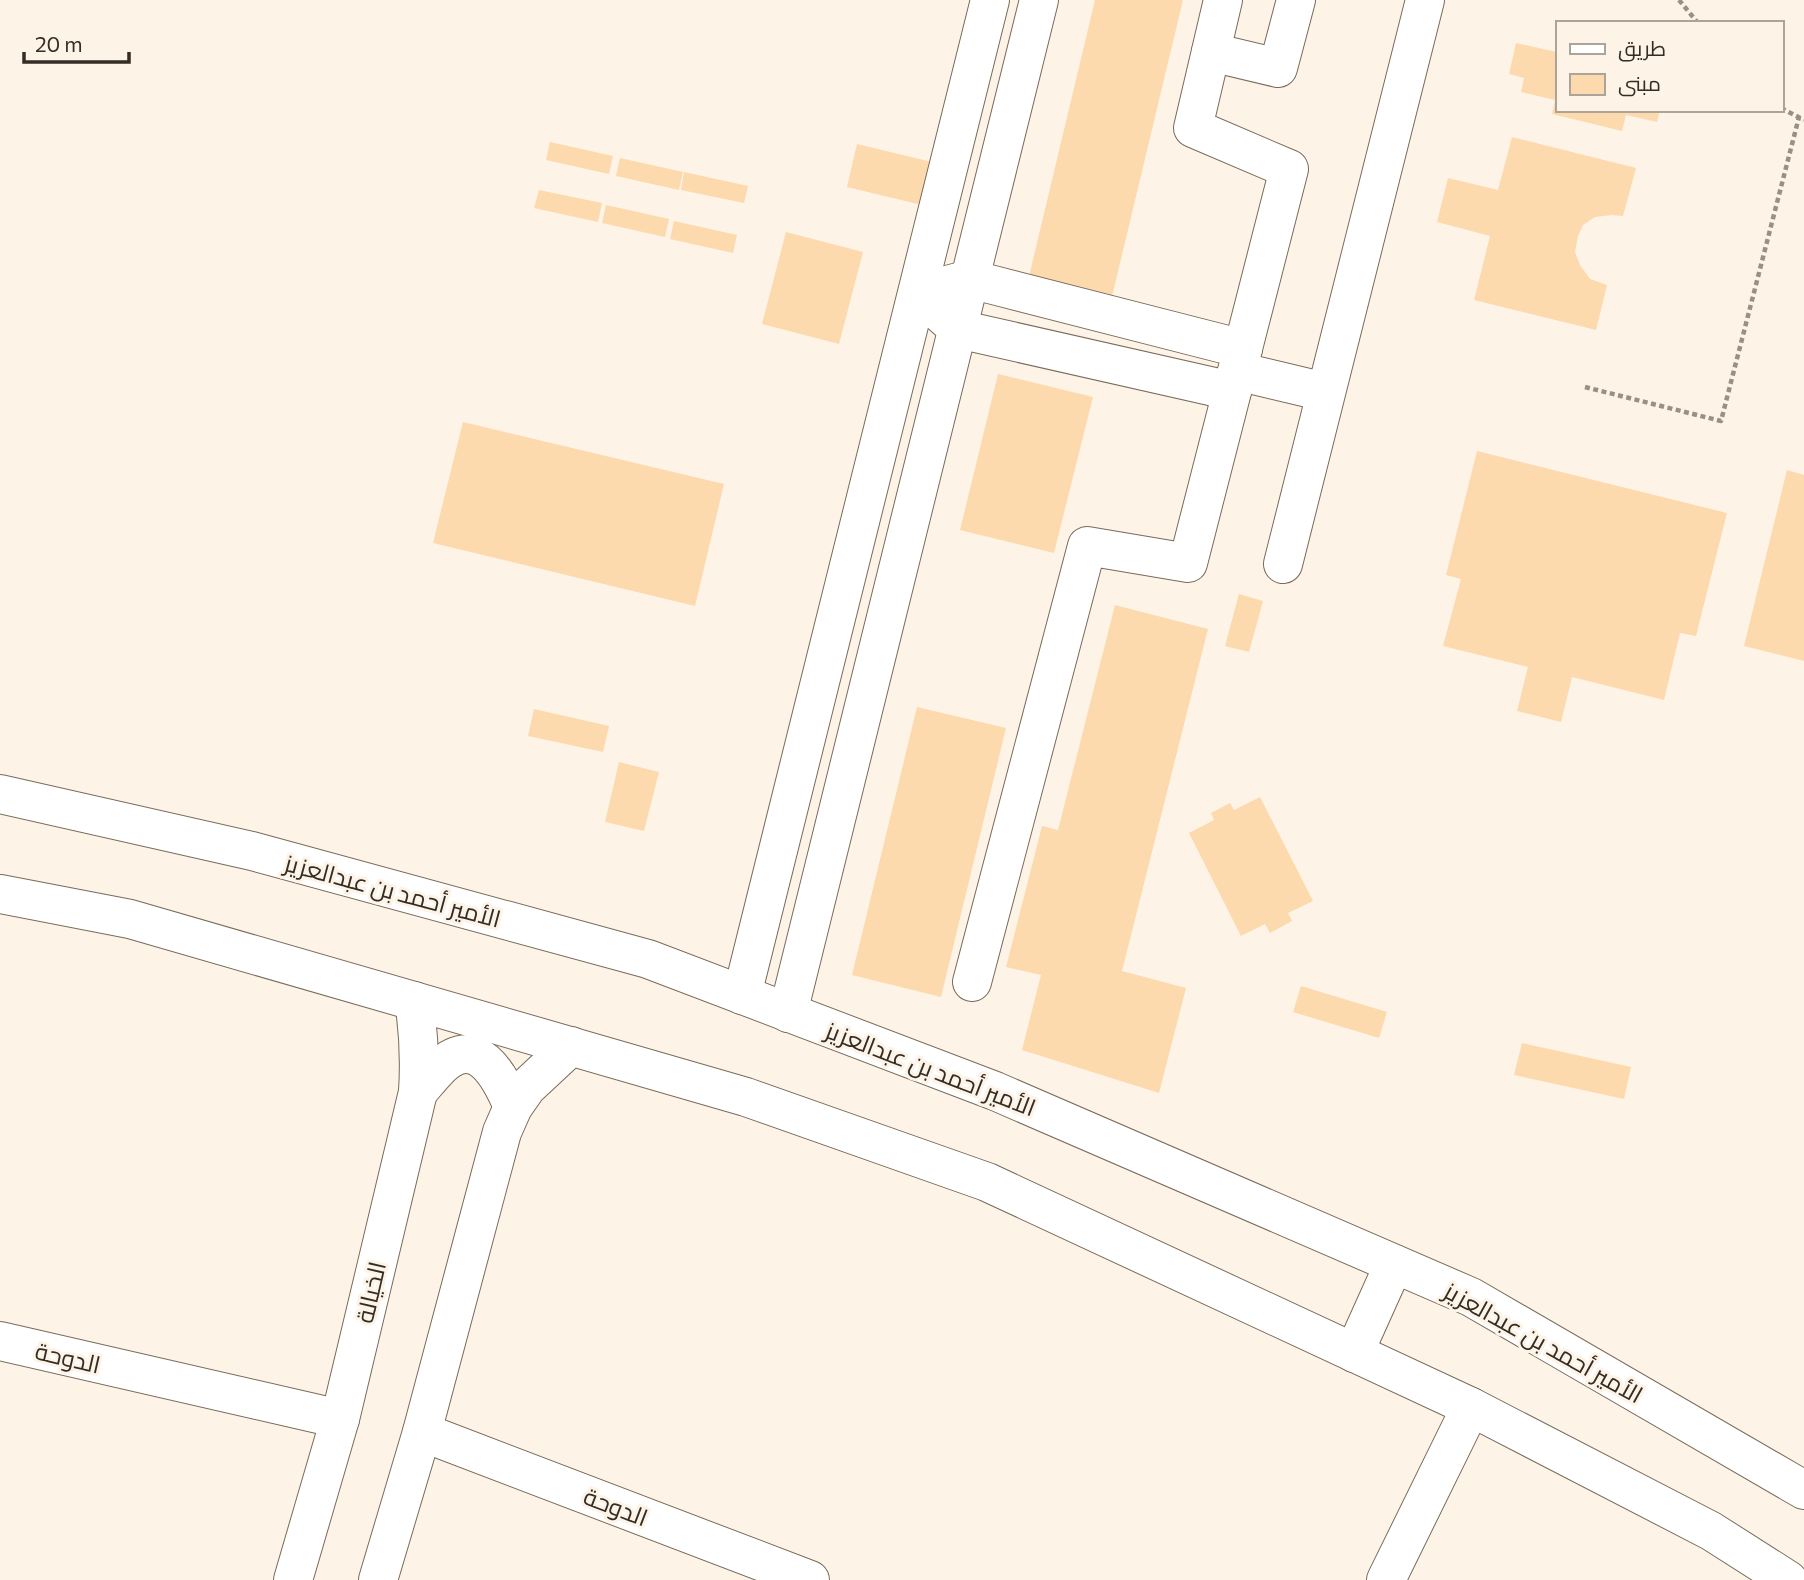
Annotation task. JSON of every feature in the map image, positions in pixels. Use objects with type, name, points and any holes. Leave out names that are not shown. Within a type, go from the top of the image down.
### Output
[{"type":"street","points":[[742,995],[990,0]]},
{"type":"street","points":[[788,1013],[1039,0]]},
{"type":"street","points":[[972,982],[1087,546],[1188,562],[1289,169],[1193,128],[1223,0]]},
{"type":"street","points":[[1211,52],[1278,68],[1296,0]]},
{"type":"street","points":[[1283,564],[1425,0]]},
{"type":"street","points":[[917,293],[970,279],[1237,370],[1325,392]]},
{"type":"street","points":[[917,293],[958,329],[1237,370]]},
{"type":"street","name":"الأمير أحمد بن عبدالعزيز","points":[[0,794],[265,855],[648,959],[995,1091],[1471,1297],[1804,1490]]},
{"type":"street","points":[[0,894],[130,919],[746,1097],[987,1182],[1471,1407],[1711,1531],[1788,1580]]},
{"type":"street","name":"الخيالة","points":[[293,1580],[340,1419],[418,1092],[419,1034],[414,1001]]},
{"type":"street","points":[[378,1580],[422,1432],[502,1132],[513,1107],[527,1087],[571,1046]]},
{"type":"street","points":[[418,1092],[441,1066],[466,1055],[482,1058],[494,1069],[513,1107]]},
{"type":"street","points":[[1354,1353],[1394,1264]]},
{"type":"street","name":"الدوحة","points":[[0,1341],[340,1419]]},
{"type":"street","points":[[1387,1580],[1471,1407]]},
{"type":"street","name":"الدوحة","points":[[422,1432],[810,1580]]},
{"type":"path","points":[[1679,0],[1696,21]]},
{"type":"path","points":[[1585,387],[1721,421],[1801,119],[1783,109]]},
{"type":"building","points":[[1095,0],[1183,0],[1109,309],[1026,289]]},
{"type":"building","points":[[1516,43],[1556,52],[1556,112],[1660,112],[1657,122],[1626,115],[1622,131],[1552,114],[1555,100],[1521,92],[1524,78],[1509,74]]},
{"type":"building","points":[[1512,137],[1636,168],[1623,216],[1595,217],[1583,225],[1578,236],[1575,252],[1580,265],[1590,279],[1607,285],[1596,330],[1474,300],[1490,236],[1437,222],[1448,178],[1498,190]]},
{"type":"building","points":[[550,142],[613,156],[609,174],[546,160]]},
{"type":"building","points":[[857,144],[936,163],[926,206],[847,187]]},
{"type":"building","points":[[620,158],[683,172],[679,190],[616,176]]},
{"type":"building","points":[[684,172],[748,186],[744,203],[681,190]]},
{"type":"building","points":[[539,190],[602,203],[598,222],[534,208]]},
{"type":"building","points":[[606,205],[669,219],[665,237],[602,223]]},
{"type":"building","points":[[674,221],[737,235],[733,253],[670,239]]},
{"type":"building","points":[[786,232],[863,252],[839,344],[762,324]]},
{"type":"building","points":[[998,374],[1093,397],[1054,553],[960,530]]},
{"type":"building","points":[[463,422],[724,484],[695,606],[433,543]]},
{"type":"building","points":[[1477,451],[1727,513],[1696,636],[1680,633],[1664,700],[1572,677],[1561,722],[1517,711],[1528,667],[1443,646],[1461,579],[1446,575]]},
{"type":"building","points":[[1787,470],[1804,475],[1804,661],[1744,646]]},
{"type":"building","points":[[1239,594],[1263,601],[1249,652],[1225,646]]},
{"type":"building","points":[[1115,605],[1208,629],[1122,971],[1186,988],[1159,1093],[1022,1050],[1041,975],[1006,967],[1042,826],[1058,830]]},
{"type":"building","points":[[917,707],[1006,728],[941,997],[852,975]]},
{"type":"building","points":[[534,709],[609,726],[603,752],[528,736]]},
{"type":"building","points":[[619,762],[659,772],[644,831],[605,822]]},
{"type":"building","points":[[1260,797],[1313,901],[1288,913],[1292,921],[1270,933],[1265,924],[1241,936],[1189,833],[1214,820],[1211,813],[1230,803],[1234,810]]},
{"type":"building","points":[[1301,986],[1387,1012],[1379,1038],[1293,1012]]},
{"type":"building","points":[[1522,1043],[1631,1067],[1624,1099],[1514,1075]]}]
